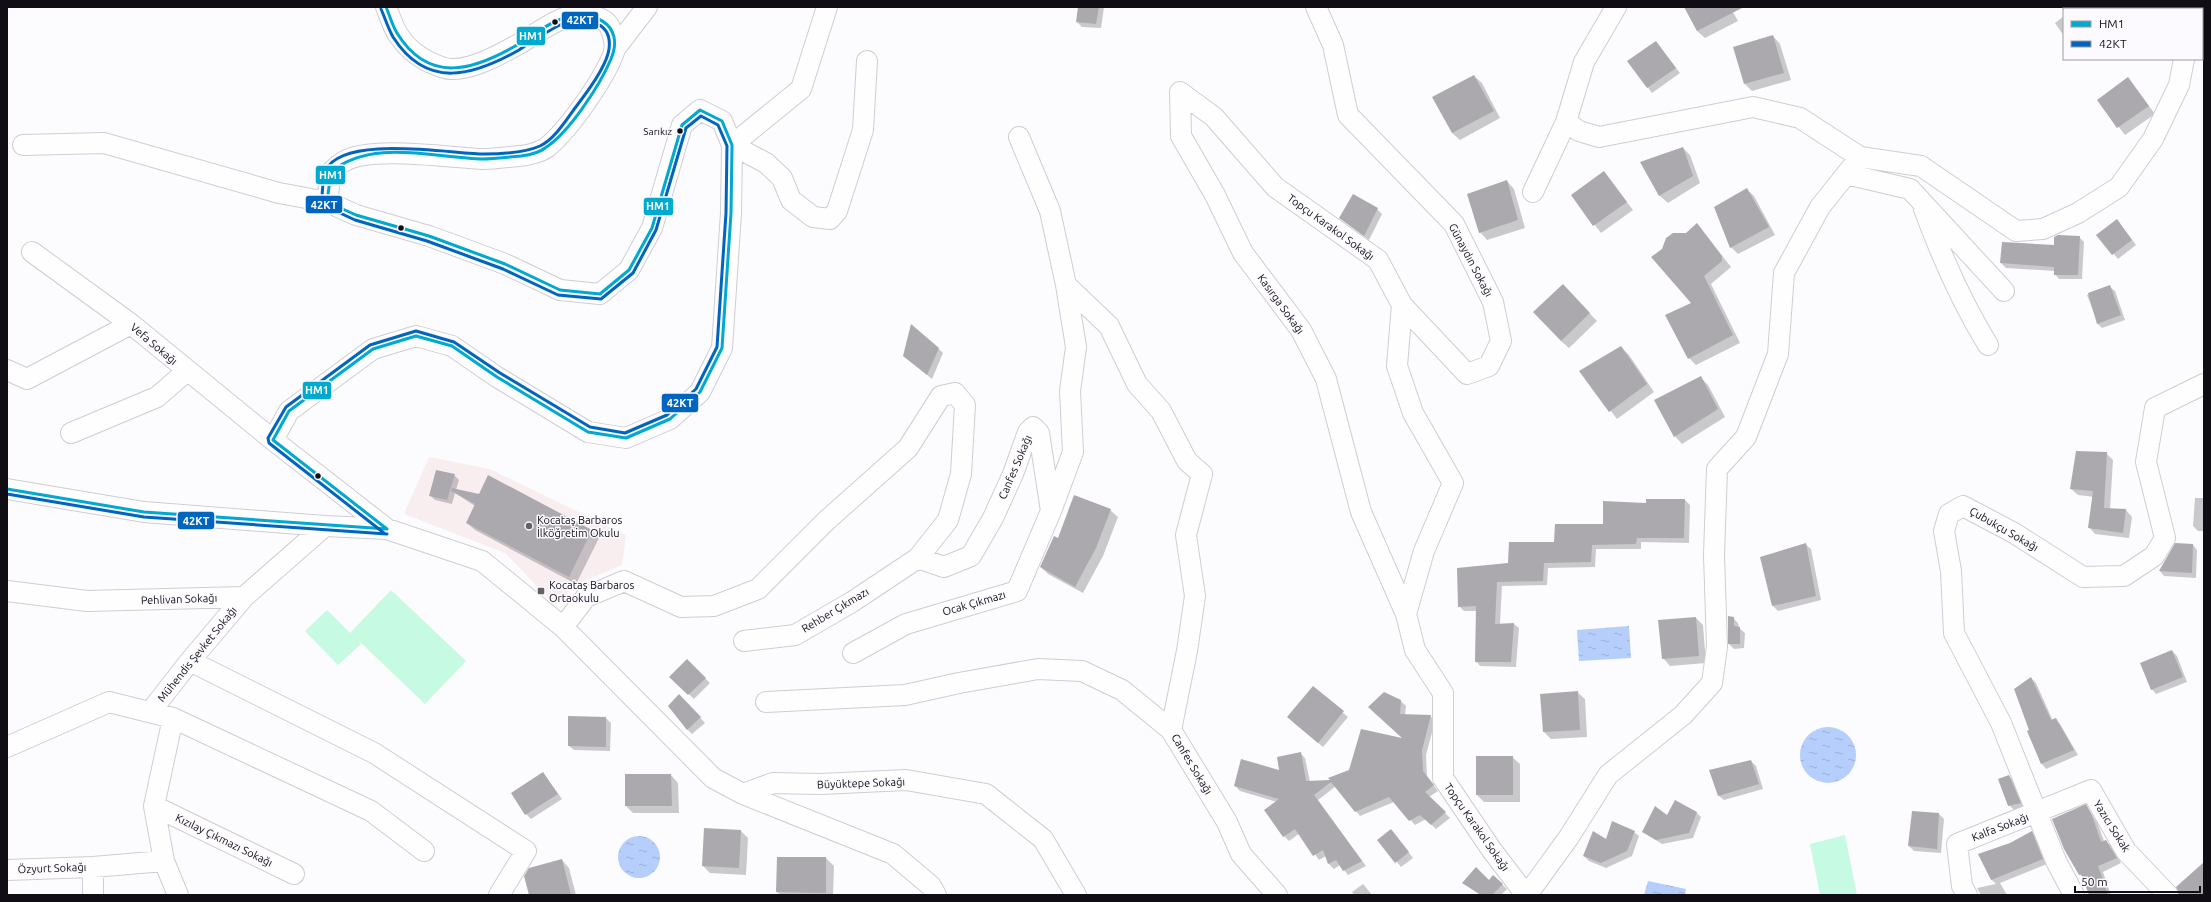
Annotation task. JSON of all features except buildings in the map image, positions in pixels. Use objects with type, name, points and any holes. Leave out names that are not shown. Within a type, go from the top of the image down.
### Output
[{"type":"street","points":[[386,7],[398,35],[412,53],[434,64],[451,69],[472,66],[517,45],[559,19],[581,13],[594,15],[608,23],[613,34],[614,50]]},
{"type":"street","points":[[328,202],[331,172],[344,161],[366,156],[395,154],[485,159],[521,156],[545,148],[571,121],[597,87],[614,50],[647,7]]},
{"type":"street","points":[[732,145],[801,89],[827,7]]},
{"type":"street","name":"Günaydın Sokağı","points":[[1316,7],[1333,45],[1348,115],[1454,224],[1493,302],[1501,341],[1489,366],[1467,374],[1402,305]]},
{"type":"street","points":[[1533,192],[1566,122],[1584,62],[1616,7]]},
{"type":"street","points":[[1566,122],[1580,131],[1599,137],[1752,107],[1800,118],[1860,157],[1921,166],[2016,231],[2043,229],[2078,212],[2120,187],[2153,139],[2179,85],[2184,60]]},
{"type":"street","points":[[732,145],[766,163],[782,178],[791,200],[813,217],[830,219],[837,211],[863,130],[867,61]]},
{"type":"street","name":"Topçu Karakol Sokağı","points":[[1180,92],[1214,117],[1275,187],[1378,260],[1402,305]]},
{"type":"street","name":"Kasırga Sokağı","points":[[1180,92],[1181,136],[1215,195],[1243,253],[1302,330],[1326,379],[1361,512],[1406,614]]},
{"type":"street","points":[[23,146],[104,143],[278,193],[328,202],[356,215],[429,236],[504,264],[560,290],[600,294],[629,270],[652,228],[682,125],[700,110],[722,121],[732,145],[731,213],[722,348],[700,392],[670,419],[626,438],[588,432],[497,377],[452,346],[416,336],[373,349],[289,411],[273,440]]},
{"type":"street","points":[[1019,137],[1050,211],[1066,285],[1076,347],[1070,392],[1073,452],[1051,511]]},
{"type":"street","points":[[1526,895],[1569,838],[1608,775],[1683,715],[1712,682],[1717,647],[1714,555],[1717,469],[1746,437],[1778,354],[1784,274],[1820,207],[1860,157]]},
{"type":"street","points":[[1846,174],[1910,189],[2004,291]]},
{"type":"street","points":[[1921,201],[1933,235],[1975,323],[1988,345]]},
{"type":"street","name":"Vefa Sokağı","points":[[32,252],[131,324],[273,440],[387,529]]},
{"type":"street","name":"Canfes Sokağı","points":[[1066,285],[1109,326],[1137,384],[1161,411],[1187,461],[1202,474],[1186,535],[1195,596],[1187,651],[1171,730],[1227,822],[1240,854],[1277,895]]},
{"type":"street","points":[[1402,305],[1397,366],[1413,413],[1453,483],[1424,551],[1406,614]]},
{"type":"street","points":[[7,370],[27,379],[131,324]]},
{"type":"street","points":[[71,433],[157,397],[188,371]]},
{"type":"street","name":"Çubukçu Sokağı","points":[[2074,895],[2056,861],[2001,723],[1954,633],[1951,572],[1944,531],[1948,514],[1963,506],[2014,533],[2083,577],[2124,576],[2154,556],[2165,538],[2146,462],[2155,408],[2204,384]]},
{"type":"street","points":[[563,627],[586,597],[624,581],[681,607],[714,606],[758,589],[826,521],[908,448],[941,396],[955,393],[965,404],[961,474],[948,520],[918,558]]},
{"type":"street","name":"Canfes Sokağı","points":[[918,558],[944,567],[971,556],[993,518],[1013,474],[1028,432],[1033,427],[1039,433],[1051,511]]},
{"type":"street","points":[[7,489],[144,512],[325,526],[387,529],[482,561],[563,627],[713,778],[743,794],[893,854],[931,886],[936,895]]},
{"type":"street","name":"Ocak Çıkmazı","points":[[853,653],[906,624],[1017,591],[1051,511]]},
{"type":"street","points":[[244,597],[325,526]]},
{"type":"street","name":"Rehber Çıkmazı","points":[[744,641],[795,635],[852,602],[918,558]]},
{"type":"street","name":"Pehlivan Sokağı","points":[[7,591],[87,601],[244,597]]},
{"type":"street","name":"Mühendis Şevket Sokağı","points":[[151,712],[190,661],[244,597]]},
{"type":"street","name":"Topçu Karakol Sokağı","points":[[1406,614],[1416,650],[1443,693],[1443,778],[1491,850],[1526,895]]},
{"type":"street","points":[[190,661],[374,753],[526,851],[498,895]]},
{"type":"street","points":[[766,702],[905,695],[959,683],[1038,669],[1082,670],[1122,690],[1171,730]]},
{"type":"street","points":[[7,747],[109,702],[151,712],[173,718],[371,810],[424,851]]},
{"type":"street","points":[[173,718],[154,806],[164,861],[178,895]]},
{"type":"street","name":"Büyüktepe Sokağı","points":[[743,794],[773,783],[820,784],[906,780],[986,794],[1043,839],[1076,895]]},
{"type":"street","name":"Kalfa Sokağı","points":[[1967,895],[1962,886],[1957,844],[2091,790]]},
{"type":"street","name":"Yazıcı Sokak","points":[[2091,790],[2126,851],[2168,895]]},
{"type":"street","name":"Kızılay Çıkmazı Sokağı","points":[[154,806],[294,874]]},
{"type":"street","points":[[94,867],[164,861]]},
{"type":"street","name":"Özyurt Sokağı","points":[[7,870],[94,867],[92,895]]},
{"type":"shaded area","points":[[429,457],[490,469],[626,535],[622,565],[579,583],[555,605],[505,553],[404,514]]},
{"type":"green space","points":[[391,590],[466,661],[425,704],[359,641],[361,644],[338,665],[305,631],[327,610],[350,633]]},
{"type":"green space","points":[[1845,835],[1857,895],[1820,895],[1810,844]]},
{"type":"water","points":[[1629,626],[1631,658],[1579,661],[1577,630]]},
{"type":"water","points":[[1828,727],[1839,729],[1848,735],[1854,744],[1856,755],[1854,766],[1848,775],[1839,781],[1828,783],[1817,781],[1808,775],[1802,766],[1800,755],[1802,744],[1808,735],[1817,729]]},
{"type":"water","points":[[639,836],[654,842],[660,857],[654,872],[639,878],[624,872],[618,857],[624,842]]},
{"type":"water","points":[[1648,881],[1686,889],[1685,895],[1644,895]]},
{"type":"transit line","name":"HM1","points":[[386,7],[395,30],[410,49],[423,60],[438,66],[453,68],[469,66],[485,61],[517,45],[549,24],[572,16],[594,17],[603,21],[610,28],[614,36],[614,46],[611,59],[592,95],[574,120],[543,150],[521,156],[483,159],[404,152],[384,153],[365,155],[347,162],[331,172],[327,202],[356,215],[429,236],[505,264],[560,290],[600,294],[629,270],[652,228],[682,125],[700,110],[722,121],[732,145],[731,213],[722,348],[700,392],[670,419],[626,438],[588,432],[497,377],[452,346],[416,336],[373,349],[289,411],[273,440],[387,529]]},
{"type":"transit line","name":"42KT","points":[[381,9],[393,37],[406,54],[421,65],[436,71],[452,73],[468,71],[485,66],[519,50],[562,24],[578,20],[587,21],[601,26],[609,39],[609,49],[605,63],[587,92],[556,133],[540,146],[520,152],[491,154],[399,148],[375,149],[353,152],[336,159],[326,170],[323,182],[322,203],[325,206],[355,220],[427,241],[503,269],[558,295],[601,299],[633,273],[656,230],[686,128],[701,116],[718,125],[727,146],[726,213],[717,347],[696,389],[667,415],[625,433],[590,427],[500,373],[454,342],[416,331],[370,345],[286,407],[268,438],[269,443],[384,533]]},
{"type":"transit line","name":"HM1","points":[[7,489],[144,512],[387,529]]},
{"type":"transit line","name":"42KT","points":[[7,494],[144,517],[387,534]]},
{"type":"place","name":"Sarıkız","points":[[680,131]]},
{"type":"place","name":"Kocataş Barbaros İlköğretim Okulu","points":[[529,526]]},
{"type":"place","name":"Kocataş Barbaros Ortaokulu","points":[[541,591]]}]
